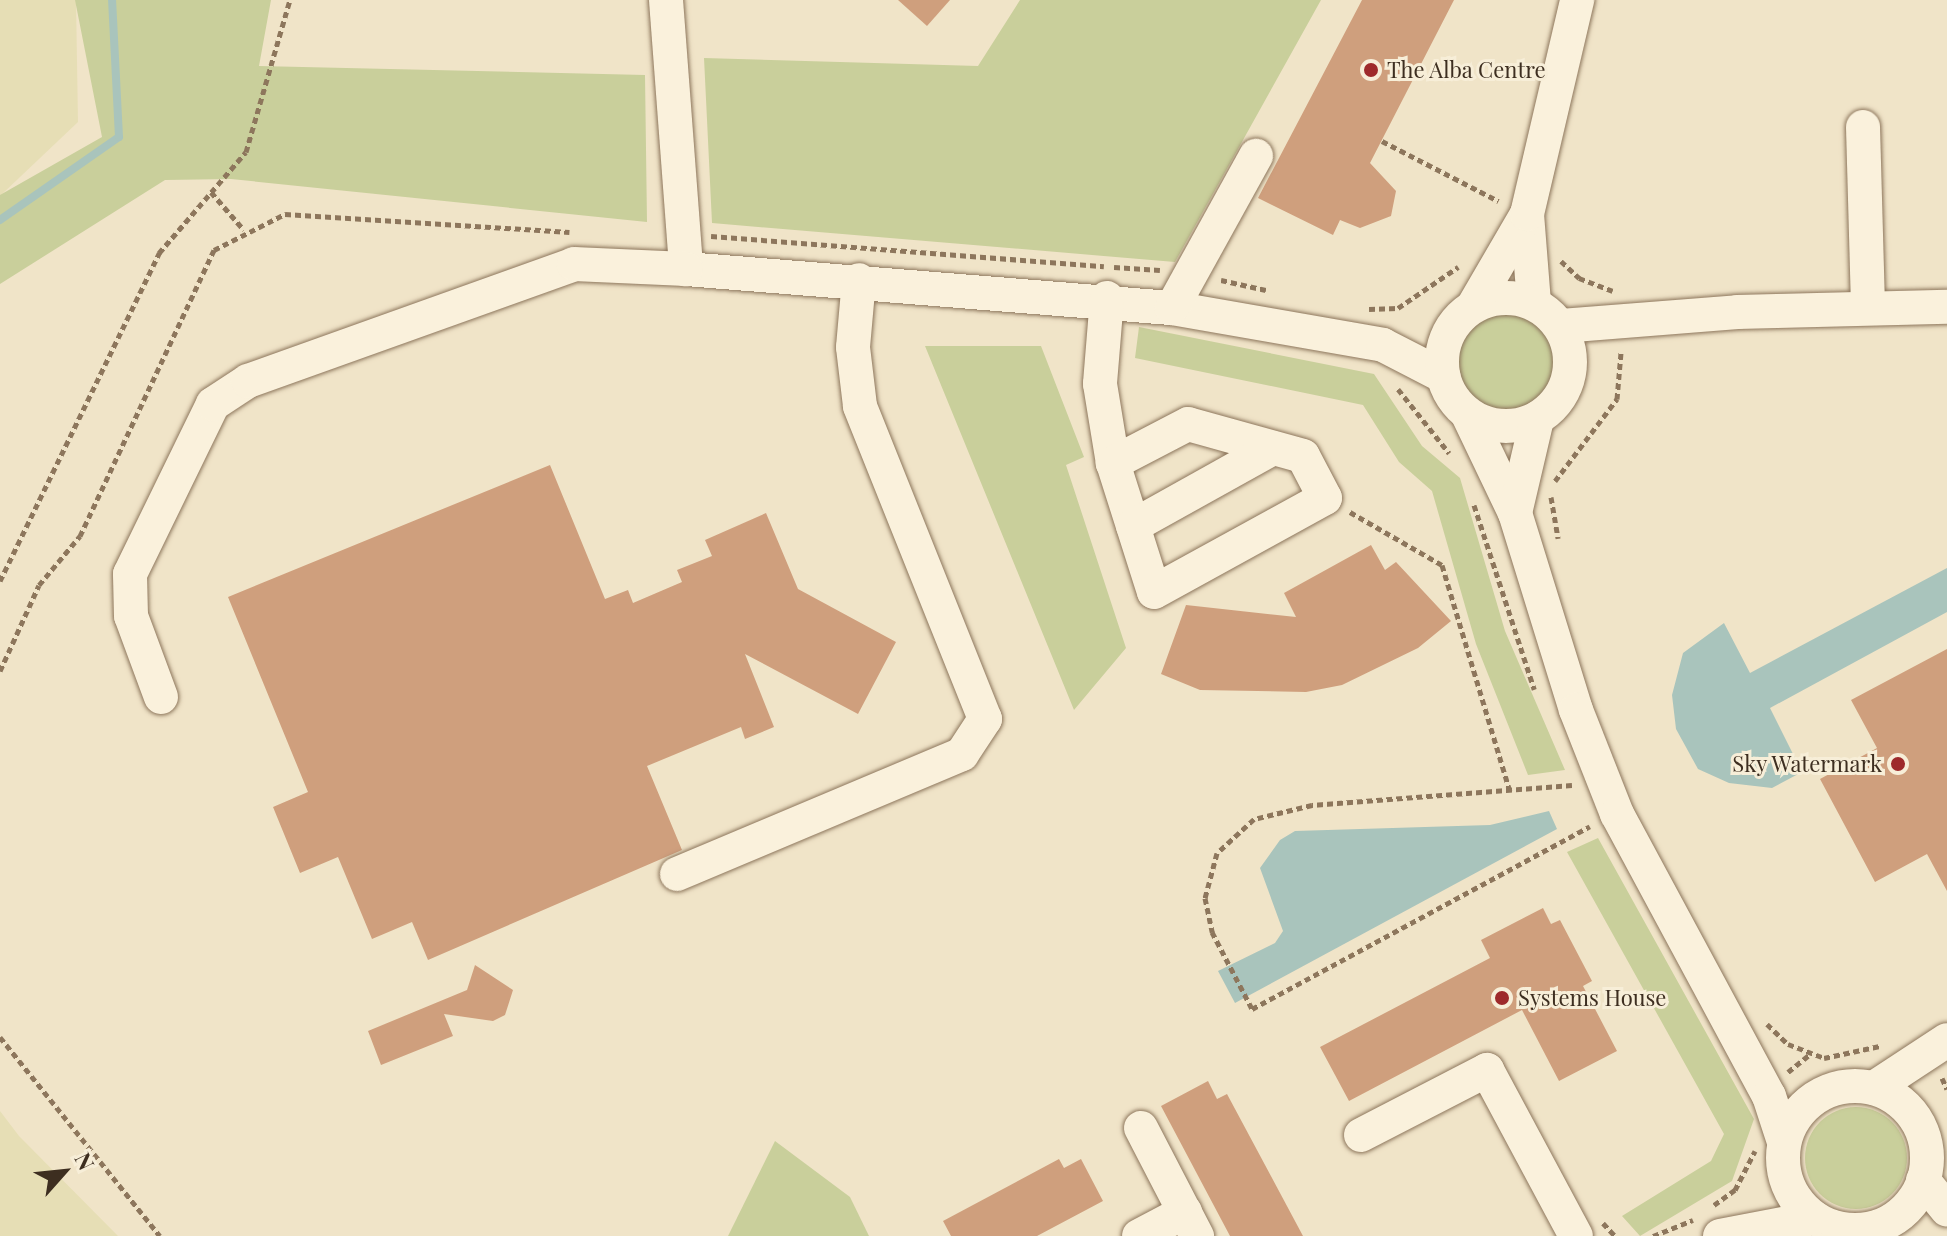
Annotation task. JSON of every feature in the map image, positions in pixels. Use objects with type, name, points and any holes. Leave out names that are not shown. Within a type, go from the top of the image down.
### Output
[{"type":"street","points":[[666,0],[686,269]]},
{"type":"street","points":[[1443,376],[1462,317],[1512,207],[1577,0]]},
{"type":"street","points":[[1863,127],[1868,307]]},
{"type":"street","points":[[1172,308],[1256,156]]},
{"type":"street","points":[[1512,207],[1534,302]]},
{"type":"street","points":[[161,697],[131,616],[130,574],[213,404],[248,381],[574,264],[1107,298],[1383,345],[1443,376],[1468,415],[1515,513],[1576,710],[1617,814],[1745,1051],[1774,1152],[1794,1197],[1814,1218]]},
{"type":"street","points":[[677,874],[962,754],[985,719],[860,406],[853,347],[859,280]]},
{"type":"street","points":[[1383,345],[1514,297],[1534,302],[1561,326],[1571,359],[1562,394],[1537,419],[1515,513]]},
{"type":"street","points":[[1107,298],[1100,384],[1113,463],[1154,592],[1325,498],[1303,456],[1188,424],[1113,463]]},
{"type":"street","points":[[1561,326],[1868,307],[1947,307]]},
{"type":"street","points":[[1571,359],[1623,324]]},
{"type":"street","points":[[1468,415],[1502,427],[1537,419]]},
{"type":"street","points":[[1133,526],[1273,448]]},
{"type":"street","points":[[1745,1051],[1782,1078],[1816,1096],[1874,1088],[1938,1047]]},
{"type":"street","points":[[1908,1109],[1938,1047]]},
{"type":"street","points":[[1361,1135],[1487,1070],[1576,1236]]},
{"type":"street","points":[[1722,1235],[1814,1218],[1875,1232],[1908,1207],[1923,1180],[1925,1142],[1908,1109],[1874,1088]]},
{"type":"street","points":[[1722,1235],[1774,1152],[1816,1096]]},
{"type":"street","points":[[1139,1236],[1191,1224],[1141,1128]]},
{"type":"street","points":[[1923,1180],[1947,1210]]},
{"type":"path","points":[[0,581],[159,253],[246,152],[290,0]]},
{"type":"path","points":[[1382,141],[1512,207]]},
{"type":"path","points":[[211,192],[244,230]]},
{"type":"path","points":[[1554,254],[1579,278],[1612,289],[1623,324],[1617,399],[1549,488],[1559,547]]},
{"type":"path","points":[[1389,379],[1452,457]]},
{"type":"path","points":[[1325,498],[1442,565],[1510,792]]},
{"type":"path","points":[[1473,501],[1539,699]]},
{"type":"path","points":[[1567,771],[1579,799]]},
{"type":"path","points":[[1572,785],[1312,805],[1254,819],[1217,853],[1205,898],[1225,957],[1252,1009],[1593,825]]},
{"type":"path","points":[[1586,812],[1601,838]]},
{"type":"path","points":[[1759,1016],[1809,1055]]},
{"type":"path","points":[[0,1037],[160,1236]]},
{"type":"path","points":[[1782,1078],[1809,1055],[1891,1043],[1938,1047]]},
{"type":"path","points":[[1653,1236],[1692,1221],[1735,1190],[1774,1152]]},
{"type":"shaded area","points":[[0,0],[76,0],[78,122],[0,196]]},
{"type":"shaded area","points":[[0,1111],[19,1136],[118,1236],[0,1236]]},
{"type":"green space","points":[[75,0],[271,0],[259,66],[645,75],[647,222],[231,179],[165,180],[0,284],[0,195],[102,137]]},
{"type":"green space","points":[[1020,0],[1321,0],[1175,262],[712,223],[704,58],[978,66]]},
{"type":"green space","points":[[1507,311],[1526,315],[1543,326],[1554,343],[1558,362],[1554,381],[1543,398],[1526,409],[1507,413],[1488,409],[1471,398],[1460,381],[1456,362],[1460,343],[1471,326],[1488,315]]},
{"type":"green space","points":[[1139,327],[1374,374],[1422,446],[1460,478],[1505,631],[1565,770],[1528,775],[1476,644],[1432,491],[1399,462],[1363,405],[1135,358]]},
{"type":"green space","points":[[925,346],[1041,346],[1084,457],[1066,465],[1126,648],[1074,710]]},
{"type":"green space","points":[[1598,838],[1754,1119],[1732,1181],[1640,1236],[1622,1216],[1711,1161],[1724,1134],[1567,852]]},
{"type":"green space","points":[[1856,1107],[1875,1111],[1892,1122],[1903,1139],[1907,1158],[1903,1177],[1892,1194],[1875,1205],[1856,1209],[1837,1205],[1820,1194],[1809,1177],[1805,1158],[1809,1139],[1820,1122],[1837,1111]]},
{"type":"green space","points":[[775,1141],[850,1197],[869,1236],[728,1236]]},
{"type":"water","points":[[1947,568],[1947,612],[1770,708],[1802,772],[1772,788],[1729,783],[1698,769],[1676,729],[1672,695],[1683,653],[1724,623],[1750,673]]},
{"type":"water","points":[[1549,811],[1557,829],[1235,1003],[1218,971],[1275,943],[1283,931],[1260,868],[1280,840],[1295,831],[1490,825]]},
{"type":"building","points":[[898,0],[950,0],[927,26]]},
{"type":"building","name":"The Alba Centre","points":[[1362,0],[1454,0],[1370,163],[1396,191],[1391,216],[1360,228],[1340,220],[1333,235],[1258,198]]},
{"type":"building","points":[[550,465],[605,599],[628,590],[633,603],[682,582],[677,570],[712,556],[705,540],[766,513],[798,589],[896,642],[858,714],[745,654],[774,727],[745,739],[741,727],[647,766],[682,850],[428,960],[412,922],[372,939],[338,857],[300,873],[273,807],[308,792],[228,597]]},
{"type":"building","points":[[1371,545],[1385,570],[1396,562],[1451,621],[1418,648],[1342,685],[1306,692],[1200,690],[1161,674],[1186,605],[1296,617],[1284,593]]},
{"type":"building","name":"Sky Watermark","points":[[1947,649],[1947,891],[1927,854],[1875,882],[1820,779],[1877,748],[1851,700]]},
{"type":"building","name":"Systems House","points":[[1543,908],[1551,924],[1560,920],[1592,981],[1583,986],[1617,1051],[1559,1081],[1522,1010],[1349,1101],[1320,1047],[1490,958],[1481,940]]},
{"type":"building","points":[[475,965],[513,990],[505,1015],[493,1021],[444,1014],[453,1036],[381,1065],[368,1031],[467,990]]},
{"type":"building","points":[[1208,1081],[1217,1099],[1227,1094],[1303,1236],[1230,1236],[1161,1106]]},
{"type":"building","points":[[1059,1159],[1064,1168],[1081,1159],[1103,1201],[1037,1236],[951,1236],[943,1221]]},
{"type":"waterway","points":[[0,220],[119,137],[112,0]]},
{"type":"place","name":"The Alba Centre","points":[[1371,70]]},
{"type":"place","name":"Sky Watermark","points":[[1898,764]]},
{"type":"place","name":"Systems House","points":[[1502,998]]}]
